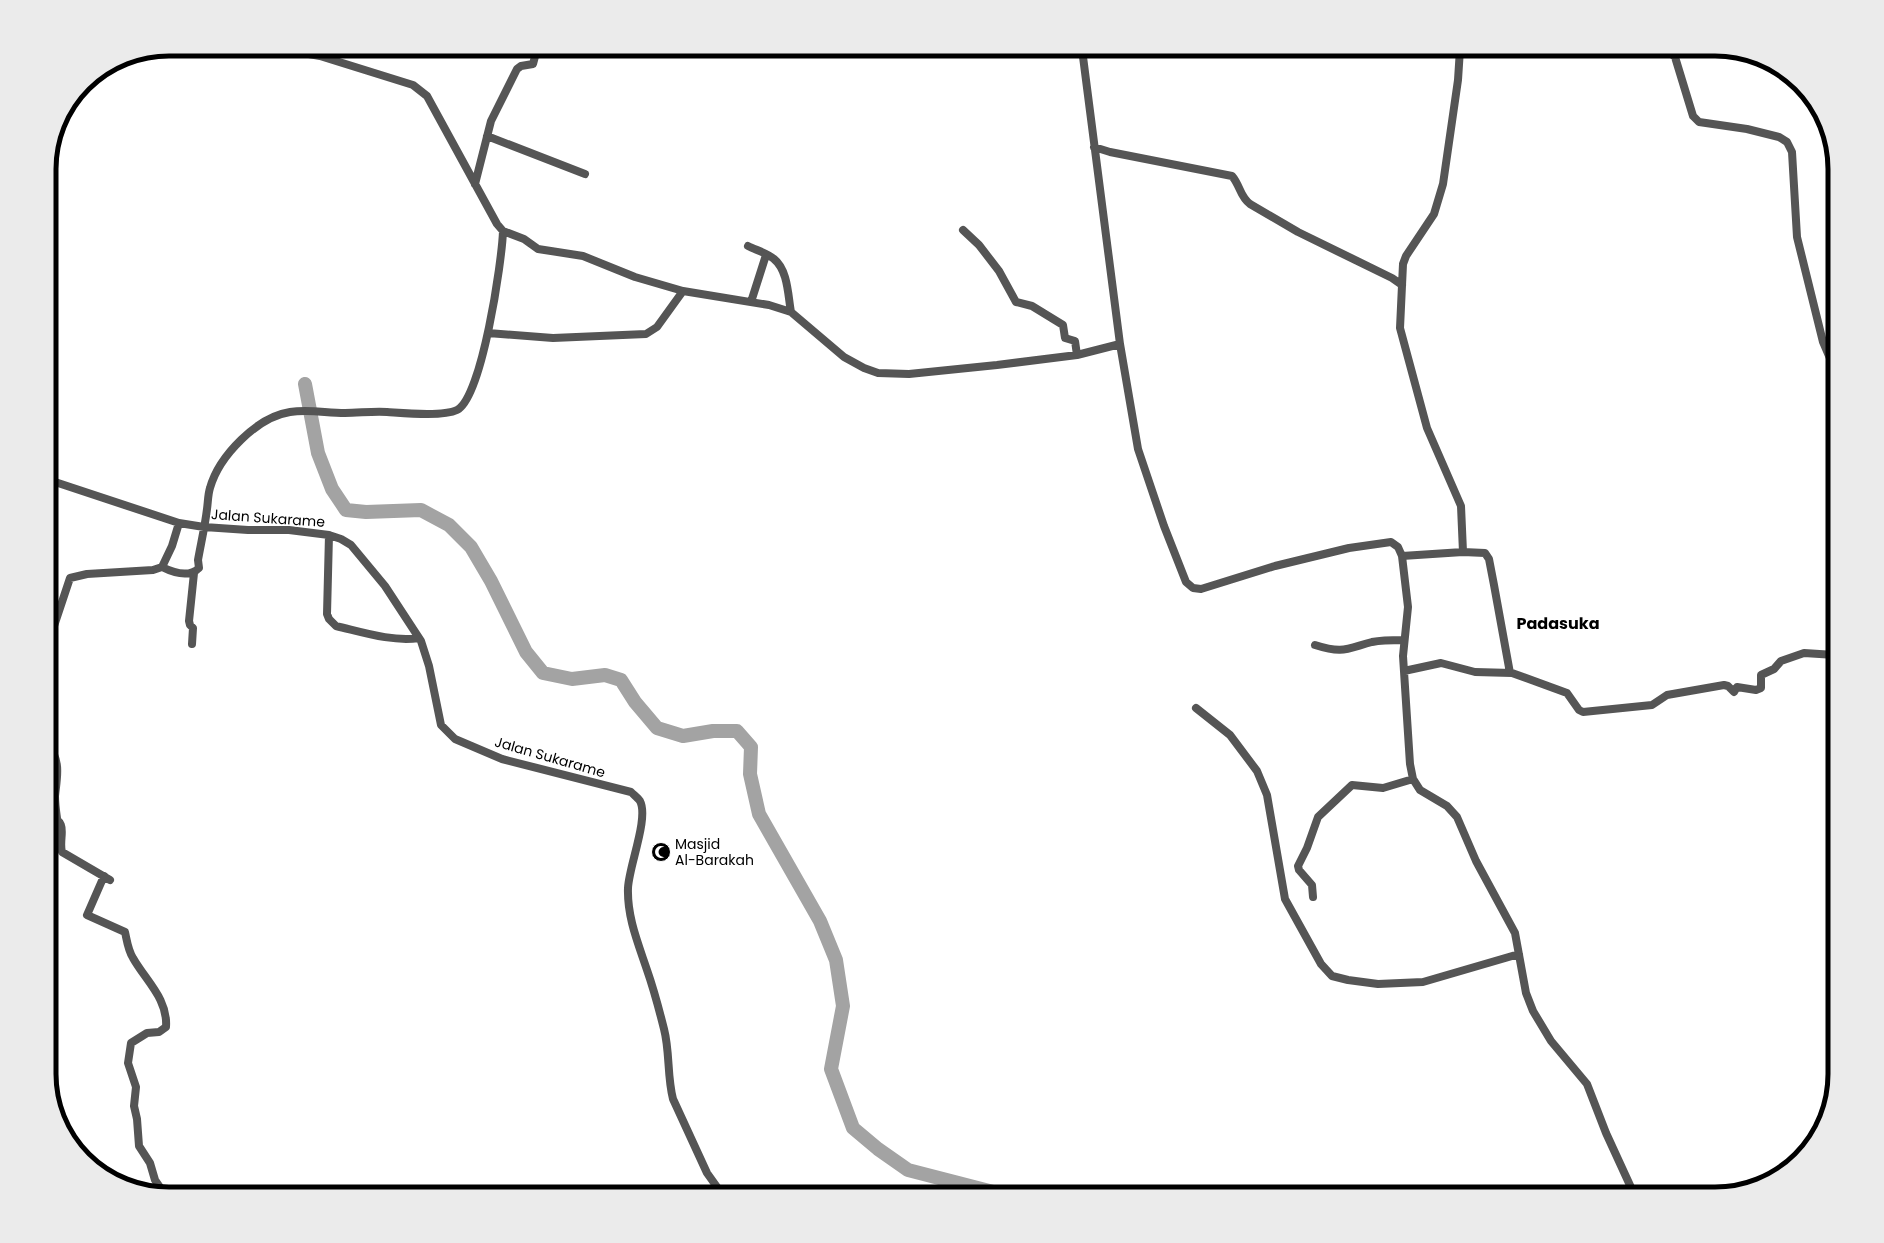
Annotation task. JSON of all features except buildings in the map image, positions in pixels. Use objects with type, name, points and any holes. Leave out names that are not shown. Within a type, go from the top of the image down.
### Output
[{"type":"street","points":[[320,56],[413,85],[421,90],[427,96],[497,224],[503,231],[524,239],[540,250],[582,256],[635,277],[683,291],[769,305],[791,312],[844,356],[864,368],[878,373],[909,374],[1077,355],[1120,344]]},
{"type":"street","points":[[475,184],[495,111],[517,69],[533,64],[535,56]]},
{"type":"street","points":[[1083,56],[1120,344],[1138,449],[1164,526],[1186,582],[1193,588],[1201,589],[1275,566],[1378,543],[1391,542],[1398,547],[1402,556],[1408,607],[1404,640],[1404,671],[1410,764],[1413,779],[1420,790],[1447,806],[1457,817],[1476,861],[1515,933],[1526,993],[1533,1011],[1551,1041],[1567,1058],[1587,1084],[1606,1133],[1631,1187]]},
{"type":"street","points":[[1460,56],[1458,80],[1443,184],[1434,214],[1404,260],[1400,322],[1401,333],[1427,428],[1462,506],[1463,552]]},
{"type":"street","points":[[1674,56],[1693,116],[1700,122],[1747,129],[1779,137],[1787,142],[1790,147],[1792,152],[1797,236],[1823,342],[1828,354]]},
{"type":"street","points":[[487,136],[585,174]]},
{"type":"street","points":[[1094,147],[1110,152],[1225,173],[1232,176],[1237,181],[1245,200],[1250,204],[1298,232],[1392,278],[1402,285]]},
{"type":"street","points":[[963,230],[979,245],[999,271],[1016,302],[1032,306],[1063,325],[1065,338],[1075,341],[1077,355]]},
{"type":"street","points":[[192,644],[193,628],[189,621],[194,573],[199,568],[198,560],[210,488],[220,464],[243,437],[272,417],[289,412],[304,411],[344,413],[374,411],[437,413],[456,411],[463,406],[472,386],[488,333],[503,231]]},
{"type":"street","points":[[748,246],[778,262],[783,272],[791,312]]},
{"type":"street","points":[[751,302],[766,255]]},
{"type":"street","points":[[488,333],[553,338],[646,334],[657,327],[683,291]]},
{"type":"street","name":"Jalan Sukarame","points":[[56,482],[179,523],[204,527],[248,530],[289,530],[329,535],[351,545],[385,586],[419,638],[429,666],[441,725],[455,739],[502,759],[631,792],[640,801],[642,810],[641,822],[629,877],[628,896],[631,919],[664,1031],[670,1086],[673,1099],[707,1173],[717,1187]]},
{"type":"street","points":[[162,567],[172,546],[179,523]]},
{"type":"street","points":[[329,535],[327,614],[332,623],[336,626],[373,635],[411,639],[419,638]]},
{"type":"street","points":[[1402,556],[1483,552],[1489,559],[1510,673]]},
{"type":"street","points":[[56,620],[70,578],[87,574],[153,570],[162,567],[178,573],[194,573]]},
{"type":"street","points":[[1315,645],[1328,649],[1349,650],[1372,642],[1404,640]]},
{"type":"street","points":[[1404,671],[1441,663],[1475,672],[1510,673],[1567,693],[1579,710],[1583,712],[1652,705],[1666,695],[1724,685],[1735,689],[1759,690],[1761,687],[1762,674],[1774,669],[1781,661],[1804,653],[1828,655]]},
{"type":"street","points":[[1196,708],[1230,735],[1257,771],[1267,795],[1286,899],[1321,964],[1332,976],[1378,984],[1423,982],[1519,954]]},
{"type":"street","points":[[56,757],[58,769],[56,787]]},
{"type":"street","points":[[1313,897],[1312,885],[1299,870],[1298,866],[1307,848],[1319,815],[1352,785],[1379,788],[1413,779]]},
{"type":"street","points":[[56,820],[61,823],[62,852],[107,878],[88,911],[90,917],[125,932],[126,942],[133,958],[160,997],[166,1027],[159,1032],[147,1033],[131,1043],[128,1063],[136,1087],[134,1106],[137,1119],[139,1146],[150,1162],[155,1180],[159,1186]]},
{"type":"waterway","points":[[305,384],[318,453],[332,489],[346,510],[366,512],[421,510],[449,525],[471,547],[491,581],[526,652],[543,673],[572,679],[605,675],[621,680],[635,702],[657,728],[683,736],[713,731],[737,731],[751,747],[750,774],[759,814],[820,921],[836,960],[843,1006],[831,1069],[853,1128],[878,1149],[908,1170],[974,1187]]},
{"type":"place","name":"Masjid Al-Barakah","points":[[661,852]]},
{"type":"district","name":"Padasuka","points":[[1558,623]]}]
